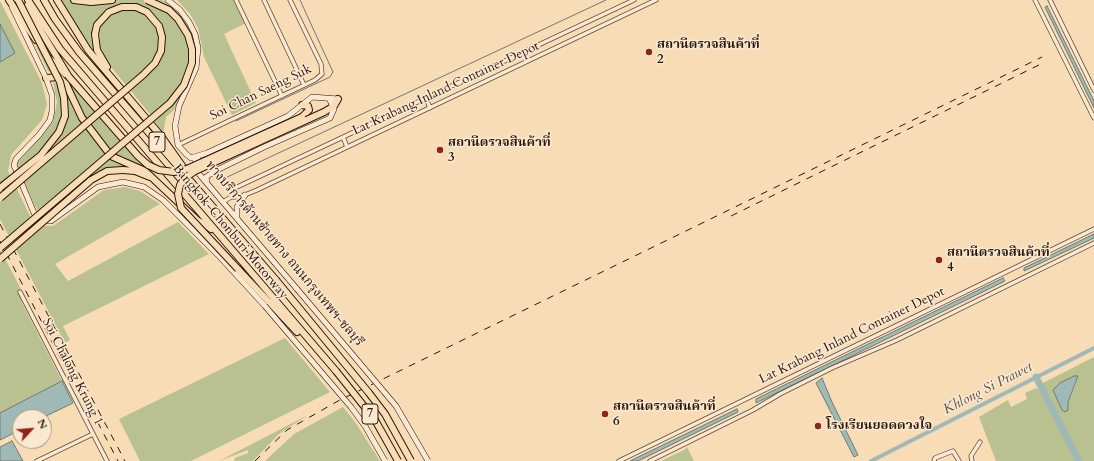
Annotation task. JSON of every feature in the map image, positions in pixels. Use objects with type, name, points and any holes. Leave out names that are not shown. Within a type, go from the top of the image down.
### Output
[{"type":"highway","points":[[9,0],[56,66],[69,77],[138,156],[148,165],[159,170],[174,172],[188,169],[302,117],[309,110],[308,106],[302,105]]},
{"type":"highway","points":[[0,188],[41,155],[59,132],[65,116],[64,98],[60,82],[18,0]]},
{"type":"highway","points":[[27,0],[33,18],[69,77]]},
{"type":"highway","name":"Bangkok-Chonburi Motorway","points":[[27,0],[60,49],[317,350],[374,420],[398,461]]},
{"type":"highway","name":"Bangkok-Chonburi Motorway","points":[[44,0],[55,19],[79,52],[274,279],[369,393],[385,414],[411,461]]},
{"type":"highway","points":[[57,0],[88,50],[154,128],[183,167],[274,279]]},
{"type":"highway","points":[[74,0],[85,2],[112,0]]},
{"type":"highway","points":[[0,248],[170,103],[184,86],[192,63],[192,49],[188,35],[178,19],[169,10],[147,0]]},
{"type":"highway","points":[[0,198],[144,75],[156,60],[162,47],[162,37],[156,21],[147,12],[133,7],[122,6],[109,12],[98,25],[95,34],[95,44],[101,59],[143,111],[154,128]]},
{"type":"highway","points":[[46,78],[59,78],[66,84],[82,118],[111,156],[145,171],[197,220],[219,235]]},
{"type":"highway","points":[[317,350],[289,325],[224,254],[187,217],[181,208],[178,194],[180,185],[185,178],[195,171],[324,112],[334,106],[338,99]]},
{"type":"highway","points":[[0,259],[91,180],[107,171],[135,171],[153,179]]},
{"type":"main road","points":[[9,0],[46,78],[52,100],[50,120],[39,135],[16,159],[14,165],[34,213],[47,221],[51,221],[98,186],[122,182],[144,187],[163,200],[215,252],[265,306],[351,407],[365,426],[385,461]]},
{"type":"main road","points":[[168,0],[180,10],[189,22],[195,34],[198,48],[196,68],[179,106],[175,119],[175,131],[178,145]]},
{"type":"main road","points":[[199,156],[288,116],[312,98],[338,99]]},
{"type":"main road","points":[[208,186],[206,180],[209,175],[264,147],[330,118],[333,114],[334,106],[329,98]]},
{"type":"main road","name":"ทางบริการด้านซ้ายทาง ถนนกรุงเทพฯ-ชลบุรี","points":[[178,145],[191,158],[199,156]]},
{"type":"main road","name":"ทางบริการด้านซ้ายทาง ถนนกรุงเทพฯ-ชลบุรี","points":[[199,156],[194,161],[194,164],[208,186],[396,406],[428,461]]},
{"type":"main road","points":[[239,222],[236,215],[237,207],[245,195]]},
{"type":"street","points":[[236,0],[282,96]]},
{"type":"street","points":[[264,0],[304,85]]},
{"type":"street","name":"Soi Chan Saeng Suk","points":[[178,145],[282,96],[320,76],[322,67],[290,0]]},
{"type":"street","name":"Lat Krabang Inland Container Depot","points":[[231,197],[235,188],[634,0]]},
{"type":"street","name":"Lat Krabang Inland Container Depot","points":[[231,197],[245,195],[656,0]]},
{"type":"street","points":[[1035,0],[1094,118]]},
{"type":"street","points":[[1050,0],[1094,90]]},
{"type":"street","points":[[426,98],[430,108]]},
{"type":"street","points":[[343,137],[347,147]]},
{"type":"street","points":[[223,202],[231,197]]},
{"type":"street","name":"Lat Krabang Inland Container Depot","points":[[620,461],[1094,229]]},
{"type":"street","name":"Lat Krabang Inland Container Depot","points":[[650,461],[753,410],[780,394],[832,368],[897,340],[1094,243]]},
{"type":"street","name":"Soi Chalong Krung 1","points":[[20,292],[107,461]]},
{"type":"street","points":[[37,461],[93,434]]},
{"type":"street","points":[[972,461],[971,456],[980,442]]},
{"type":"street","points":[[934,461],[935,458],[949,451],[953,451],[959,461]]},
{"type":"green space","points":[[60,0],[162,0],[173,7],[185,20],[194,40],[196,59],[184,91],[174,110],[166,117],[163,134],[150,114],[106,61],[100,47],[100,35],[92,34],[94,54]]},
{"type":"green space","points":[[177,0],[235,0],[246,23],[224,34],[256,103],[232,115],[204,57],[198,28],[190,14]]},
{"type":"green space","points":[[0,1],[42,83],[47,104],[42,120],[11,155],[8,171],[30,216],[46,226],[53,226],[104,190],[125,187],[140,191],[160,204],[55,264],[68,281],[178,222],[209,254],[63,326],[70,340],[65,343],[0,219],[0,62],[15,53],[0,24]]},
{"type":"green space","points":[[35,44],[135,159],[165,181],[149,170],[116,155],[105,144],[83,117],[66,81],[48,71]]},
{"type":"green space","points":[[53,82],[65,89],[74,111],[112,161],[126,166],[97,172],[87,178],[47,214],[39,212],[34,204],[18,167],[18,162],[53,122],[57,102]]},
{"type":"green space","points":[[0,249],[26,299],[21,301],[62,381],[0,413]]},
{"type":"green space","points":[[285,338],[330,392],[191,461],[140,461],[119,419]]},
{"type":"green space","points":[[1094,357],[1094,461],[1082,461],[1043,387],[1043,383]],"holes":[[[1074,376],[1078,376],[1068,402],[1062,410],[1053,390],[1060,383]]]},
{"type":"green space","points":[[1036,388],[1041,392],[1077,461],[996,461],[979,417],[1008,400],[1011,407],[1027,399],[1025,393]]},
{"type":"green space","points":[[343,407],[355,422],[380,461],[265,461],[294,434]]},
{"type":"green space","points":[[308,415],[279,434],[253,461],[234,461],[235,458],[248,453],[248,450],[219,461]]},
{"type":"green space","points":[[687,447],[694,461],[661,461],[684,450]]},
{"type":"water","points":[[1047,6],[1094,101],[1094,108],[1045,7]]},
{"type":"water","points":[[0,24],[15,53],[0,62]]},
{"type":"water","points":[[1094,234],[1094,238],[1024,271],[1024,268]]},
{"type":"water","points":[[1003,278],[1005,281],[756,403],[756,399]]},
{"type":"water","points":[[1074,376],[1078,376],[1068,402],[1068,410],[1065,412],[1062,410],[1053,390],[1060,383]]},
{"type":"water","points":[[822,378],[858,455],[854,457],[816,383]]},
{"type":"water","points":[[62,381],[73,403],[52,413],[52,409],[12,409],[12,434],[0,440],[0,413]]},
{"type":"water","points":[[737,409],[738,412],[638,461],[630,461]]},
{"type":"water","points":[[12,441],[12,449],[16,449],[23,461],[0,461],[0,447]]},
{"type":"waterway","points":[[236,121],[330,77],[333,72],[300,0]]},
{"type":"waterway","points":[[223,179],[606,0]]},
{"type":"waterway","name":"Khlong Si Prawet","points":[[871,461],[1094,348]]},
{"type":"waterway","points":[[1036,377],[1079,461]]},
{"type":"railway","points":[[255,461],[287,430],[338,401],[1042,57]]},
{"type":"railway","points":[[731,216],[1045,62]]},
{"type":"railway","points":[[0,224],[125,461]]},
{"type":"railway","points":[[0,241],[65,367]]},
{"type":"railway","points":[[65,360],[118,461]]},
{"type":"place","name":"สถานีตรวจสินค้าที่ 2","points":[[649,52]]},
{"type":"place","name":"สถานีตรวจสินค้าที่ 3","points":[[440,150]]},
{"type":"place","name":"สถานีตรวจสินค้าที่ 4","points":[[939,260]]},
{"type":"place","name":"สถานีตรวจสินค้าที่ 6","points":[[605,414]]},
{"type":"place","name":"โรงเรียนยอดดวงใจ","points":[[818,426]]}]
